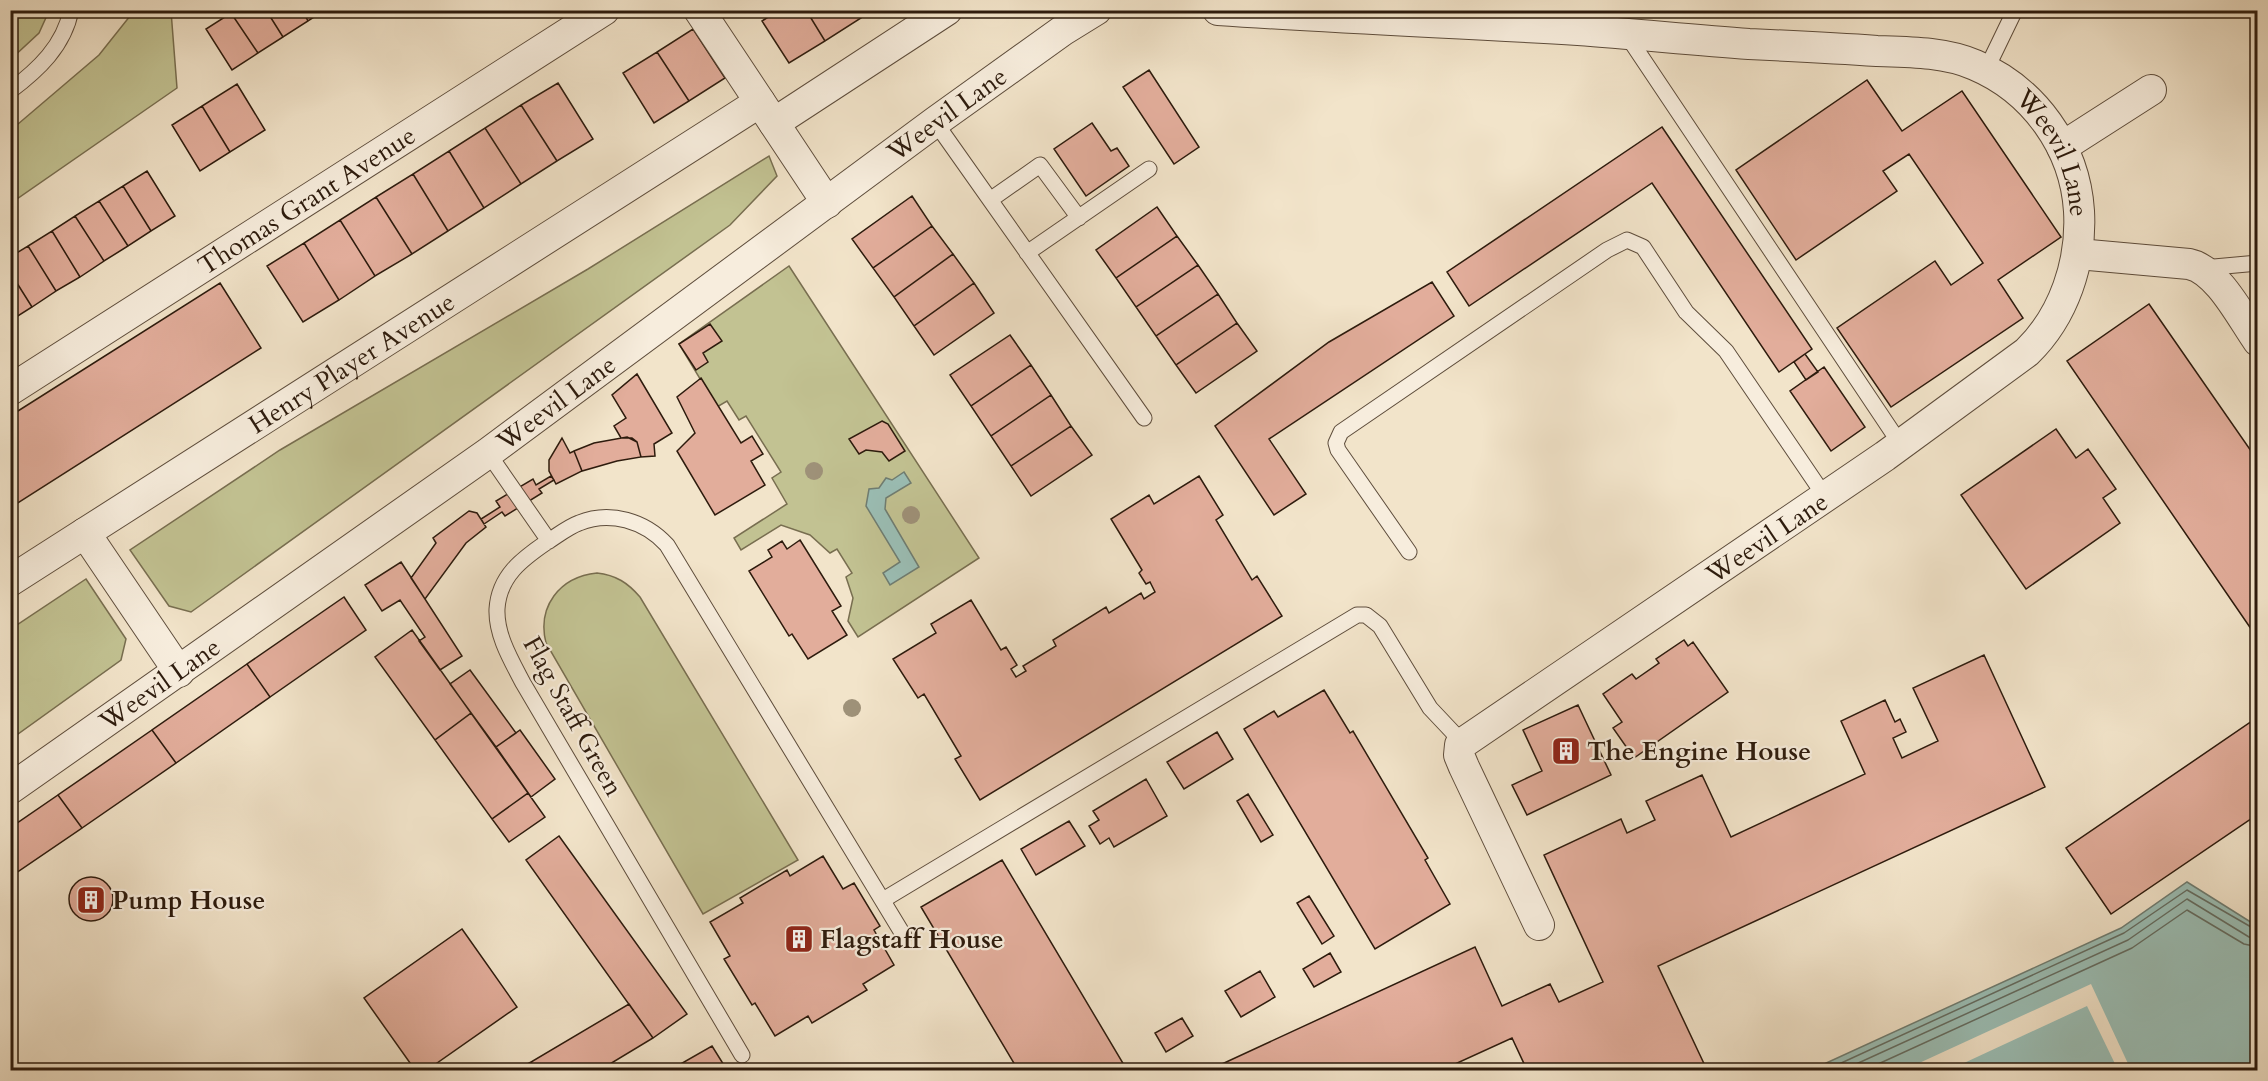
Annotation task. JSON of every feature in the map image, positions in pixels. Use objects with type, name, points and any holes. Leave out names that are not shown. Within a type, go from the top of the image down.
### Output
[{"type":"street","name":"Thomas Grant Avenue","points":[[10,390],[604,10]]},
{"type":"street","points":[[699,10],[827,202]]},
{"type":"street","name":"Henry Player Avenue","points":[[85,533],[767,113],[947,10]]},
{"type":"street","name":"Weevil Lane","points":[[10,789],[488,453],[935,122],[1062,31],[1096,10]]},
{"type":"street","name":"Weevil Lane","points":[[1218,10],[1579,20],[1626,34],[1923,54],[1963,60],[1986,70],[2010,86],[2036,109],[2062,147],[2078,203],[2078,254],[2061,303],[2034,346],[1826,498],[1472,736]]},
{"type":"street","points":[[2062,147],[2151,90]]},
{"type":"street","points":[[2078,254],[2188,264],[2203,268],[2213,277],[2258,341]]},
{"type":"street","points":[[10,581],[85,533],[178,672]]},
{"type":"street","points":[[1472,736],[1459,752],[1464,767],[1539,925]]},
{"type":"lane","points":[[10,91],[49,56],[66,27],[71,10]]},
{"type":"lane","points":[[1986,70],[2015,10]]},
{"type":"lane","points":[[1626,34],[1901,445]]},
{"type":"lane","points":[[935,122],[1144,418]]},
{"type":"lane","points":[[990,200],[1040,165],[1079,218]]},
{"type":"lane","points":[[1028,253],[1149,169]]},
{"type":"lane","points":[[1409,552],[1338,450],[1336,443],[1341,432],[1607,250],[1627,240],[1643,247],[1686,312],[1726,351],[1826,498]]},
{"type":"lane","points":[[2203,268],[2258,263]]},
{"type":"lane","points":[[488,453],[549,541]]},
{"type":"lane","name":"Flag Staff Green","points":[[742,1055],[523,682],[504,645],[497,611],[500,591],[512,569],[521,559],[577,523],[607,518],[622,519],[657,533],[674,555],[904,936]]},
{"type":"lane","points":[[883,900],[1357,615],[1366,615],[1380,626],[1430,708],[1472,736]]},
{"type":"green space","points":[[11,10],[49,11],[39,33],[11,59]]},
{"type":"green space","points":[[134,11],[171,11],[177,88],[11,203],[11,130],[99,55]]},
{"type":"green space","points":[[769,156],[777,176],[730,225],[191,612],[169,606],[130,550],[280,450],[588,269]]},
{"type":"green space","points":[[789,266],[979,558],[858,637],[848,621],[853,598],[846,577],[852,573],[837,549],[830,553],[810,535],[781,525],[741,550],[734,538],[787,504],[772,478],[781,472],[746,416],[739,420],[727,401],[717,407],[679,344]]},
{"type":"green space","points":[[597,573],[621,580],[640,597],[798,860],[703,914],[546,643],[545,617],[554,596],[572,581]]},
{"type":"green space","points":[[86,579],[126,639],[121,660],[11,739],[11,629]]},
{"type":"water","points":[[904,472],[911,483],[886,498],[885,509],[919,567],[890,585],[883,573],[900,562],[866,506],[869,489],[879,488],[886,478],[892,480]]},
{"type":"water","points":[[2187,882],[2257,926],[2257,1070],[1811,1070],[2121,928]]},
{"type":"pier","points":[[2091,984],[2131,1070],[2118,1070],[2087,1006],[1949,1070],[1904,1070]]},
{"type":"building","points":[[235,10],[266,10],[283,37],[258,53],[231,13]]},
{"type":"building","points":[[266,10],[302,10],[308,21],[283,37]]},
{"type":"building","points":[[302,10],[325,10],[308,21]]},
{"type":"building","points":[[779,10],[806,10],[825,41],[789,63],[762,21]]},
{"type":"building","points":[[806,10],[857,10],[861,18],[825,41]]},
{"type":"building","points":[[857,10],[873,10],[861,18]]},
{"type":"building","points":[[231,13],[258,53],[232,70],[206,29]]},
{"type":"building","points":[[693,29],[725,78],[689,101],[657,52]]},
{"type":"building","points":[[657,52],[689,101],[654,123],[623,73]]},
{"type":"building","points":[[1149,70],[1199,147],[1174,164],[1123,87]]},
{"type":"building","points":[[1867,80],[1902,131],[1962,91],[2061,237],[1998,280],[2023,318],[1891,407],[1837,328],[1935,261],[1951,285],[1983,263],[1909,154],[1883,171],[1897,191],[1796,260],[1736,170]]},
{"type":"building","points":[[558,83],[593,139],[557,161],[521,105]]},
{"type":"building","points":[[237,84],[265,130],[230,152],[202,106]]},
{"type":"building","points":[[521,105],[557,161],[521,184],[485,128]]},
{"type":"building","points":[[202,106],[230,152],[200,171],[172,125]]},
{"type":"building","points":[[1092,123],[1111,151],[1117,148],[1129,166],[1086,196],[1054,149]]},
{"type":"building","points":[[1662,127],[1812,349],[1779,372],[1652,183],[1469,306],[1447,272]]},
{"type":"building","points":[[485,128],[521,184],[484,208],[449,151]]},
{"type":"building","points":[[449,151],[484,208],[448,231],[413,174]]},
{"type":"building","points":[[147,171],[175,216],[151,231],[123,186]]},
{"type":"building","points":[[413,174],[448,231],[412,254],[376,197]]},
{"type":"building","points":[[123,186],[151,231],[128,246],[99,201]]},
{"type":"building","points":[[912,196],[932,226],[873,268],[852,239]]},
{"type":"building","points":[[376,197],[412,254],[375,276],[340,220]]},
{"type":"building","points":[[99,201],[128,246],[104,261],[75,216]]},
{"type":"building","points":[[1157,207],[1177,236],[1116,278],[1096,250]]},
{"type":"building","points":[[75,216],[104,261],[80,277],[52,231]]},
{"type":"building","points":[[340,220],[375,276],[339,300],[304,243]]},
{"type":"building","points":[[932,226],[953,254],[894,297],[873,268]]},
{"type":"building","points":[[52,231],[80,277],[56,291],[28,246]]},
{"type":"building","points":[[1177,236],[1198,265],[1136,307],[1116,278]]},
{"type":"building","points":[[304,243],[339,300],[303,322],[267,266]]},
{"type":"building","points":[[28,246],[56,291],[32,307],[10,272],[10,257]]},
{"type":"building","points":[[953,254],[974,283],[914,326],[894,297]]},
{"type":"building","points":[[1198,265],[1218,294],[1156,336],[1136,307]]},
{"type":"building","points":[[10,272],[32,307],[10,321]]},
{"type":"building","points":[[1432,282],[1454,316],[1269,439],[1306,494],[1274,515],[1215,426],[1329,342]]},
{"type":"building","points":[[220,283],[261,348],[10,508],[10,416]]},
{"type":"building","points":[[974,283],[994,313],[934,355],[914,326]]},
{"type":"building","points":[[1218,294],[1237,323],[1176,365],[1156,336]]},
{"type":"building","points":[[2149,304],[2258,461],[2258,639],[2067,361]]},
{"type":"building","points":[[1237,323],[1257,351],[1196,393],[1176,365]]},
{"type":"building","points":[[710,324],[722,341],[703,353],[708,362],[696,370],[679,344]]},
{"type":"building","points":[[1010,335],[1031,365],[971,406],[950,375]]},
{"type":"building","points":[[1805,354],[1818,372],[1806,380],[1794,362]]},
{"type":"building","points":[[1031,365],[1051,395],[991,436],[971,406]]},
{"type":"building","points":[[1824,367],[1865,427],[1831,451],[1790,391]]},
{"type":"building","points":[[637,374],[672,433],[654,444],[655,456],[641,457],[637,442],[632,438],[621,438],[614,426],[626,418],[612,395]]},
{"type":"building","points":[[701,378],[741,443],[752,436],[763,454],[751,461],[765,485],[715,515],[677,451],[695,433],[677,397]]},
{"type":"building","points":[[1051,395],[1071,426],[1011,466],[991,436]]},
{"type":"building","points":[[882,421],[888,424],[905,451],[889,461],[882,452],[866,450],[859,454],[849,439]]},
{"type":"building","points":[[1071,426],[1092,455],[1031,496],[1011,466]]},
{"type":"building","points":[[2056,429],[2076,458],[2088,449],[2116,489],[2103,498],[2120,523],[2026,589],[1961,495]]},
{"type":"building","points":[[627,437],[637,442],[641,457],[582,471],[574,451],[594,443]]},
{"type":"building","points":[[562,438],[570,453],[574,451],[582,471],[556,484],[549,471],[549,460]]},
{"type":"building","points":[[551,476],[554,480],[539,489],[542,493],[505,516],[502,512],[484,524],[481,519],[500,507],[496,501],[533,479],[536,485]]},
{"type":"building","points":[[1199,476],[1223,515],[1216,520],[1252,580],[1257,576],[1282,616],[980,800],[955,759],[961,756],[924,694],[918,698],[893,659],[936,633],[931,624],[971,600],[1001,650],[1006,647],[1017,665],[1011,669],[1016,677],[1026,671],[1023,666],[1056,646],[1053,640],[1106,607],[1109,613],[1141,593],[1144,599],[1155,592],[1150,582],[1146,584],[1139,573],[1142,570],[1111,519],[1149,495],[1154,504]]},
{"type":"building","points":[[469,511],[477,513],[486,527],[466,543],[425,599],[411,578],[436,543],[433,538]]},
{"type":"building","points":[[800,540],[841,606],[832,611],[847,635],[808,659],[792,634],[789,636],[749,571],[772,557],[768,550],[782,541],[787,549]]},
{"type":"building","points":[[401,562],[462,656],[440,670],[419,641],[425,637],[400,600],[382,611],[365,585]]},
{"type":"building","points":[[344,597],[366,630],[270,697],[247,664]]},
{"type":"building","points":[[412,630],[471,713],[435,740],[375,657]]},
{"type":"building","points":[[1684,640],[1688,646],[1693,642],[1728,692],[1634,758],[1613,728],[1622,722],[1603,694],[1632,674],[1636,679],[1659,663],[1656,659]]},
{"type":"building","points":[[1984,655],[2045,787],[1658,966],[1707,1070],[1527,1070],[1512,1038],[1442,1070],[1209,1070],[1475,947],[1502,1006],[1550,984],[1559,1002],[1603,982],[1544,855],[1621,819],[1627,833],[1655,820],[1646,801],[1702,775],[1731,837],[1865,774],[1841,721],[1885,700],[1895,722],[1900,719],[1906,732],[1893,738],[1902,758],[1938,741],[1913,688]]},
{"type":"building","points":[[247,664],[270,697],[176,763],[152,730]]},
{"type":"building","points":[[470,670],[516,733],[496,747],[450,684]]},
{"type":"building","points":[[1324,690],[1350,733],[1353,731],[1428,858],[1425,860],[1450,904],[1375,949],[1244,729],[1274,711],[1278,717]]},
{"type":"building","name":"The Engine House","points":[[1578,705],[1611,775],[1527,815],[1512,785],[1542,771],[1523,730]]},
{"type":"building","points":[[471,713],[528,793],[492,819],[435,740]]},
{"type":"building","points":[[2258,717],[2258,814],[2111,914],[2066,848]]},
{"type":"building","points":[[152,730],[176,763],[82,828],[58,795]]},
{"type":"building","points":[[520,730],[555,779],[531,797],[496,747]]},
{"type":"building","points":[[1217,732],[1233,759],[1184,789],[1167,762]]},
{"type":"building","points":[[1146,779],[1167,816],[1114,847],[1109,838],[1100,844],[1089,826],[1099,820],[1093,811]]},
{"type":"building","points":[[528,793],[545,817],[509,842],[492,819]]},
{"type":"building","points":[[1248,794],[1273,835],[1261,842],[1237,801]]},
{"type":"building","points":[[58,795],[82,828],[10,877],[10,828]]},
{"type":"building","points":[[1069,821],[1085,846],[1036,875],[1021,849]]},
{"type":"building","points":[[559,836],[687,1014],[653,1038],[526,860]]},
{"type":"building","name":"Flagstaff House","points":[[823,856],[843,889],[854,883],[880,926],[874,930],[894,965],[863,984],[867,990],[812,1023],[808,1016],[775,1036],[755,1003],[752,1005],[724,959],[730,956],[710,922],[743,903],[740,898],[787,870],[790,876]]},
{"type":"building","points":[[1002,860],[1127,1070],[1018,1070],[921,907]]},
{"type":"building","name":"Pump House","points":[[91,877],[100,878],[107,883],[112,890],[112,908],[107,915],[100,920],[91,921],[82,920],[75,915],[70,908],[69,899],[70,890],[75,883],[82,878]]},
{"type":"building","points":[[1309,896],[1334,936],[1322,944],[1297,903]]},
{"type":"building","points":[[462,929],[517,1007],[427,1070],[415,1070],[364,998]]},
{"type":"building","points":[[1330,953],[1341,972],[1314,987],[1303,969]]},
{"type":"building","points":[[1260,971],[1275,997],[1241,1017],[1225,991]]},
{"type":"building","points":[[629,1004],[653,1038],[600,1070],[536,1070],[531,1062]]},
{"type":"building","points":[[1182,1018],[1193,1036],[1166,1052],[1155,1033]]},
{"type":"building","points":[[712,1046],[727,1070],[670,1070]]},
{"type":"building","points":[[531,1062],[536,1070],[516,1070]]},
{"type":"place","name":"The Engine House","points":[[1566,751]]},
{"type":"place","name":"Pump House","points":[[91,900]]},
{"type":"place","name":"Flagstaff House","points":[[799,939]]}]
